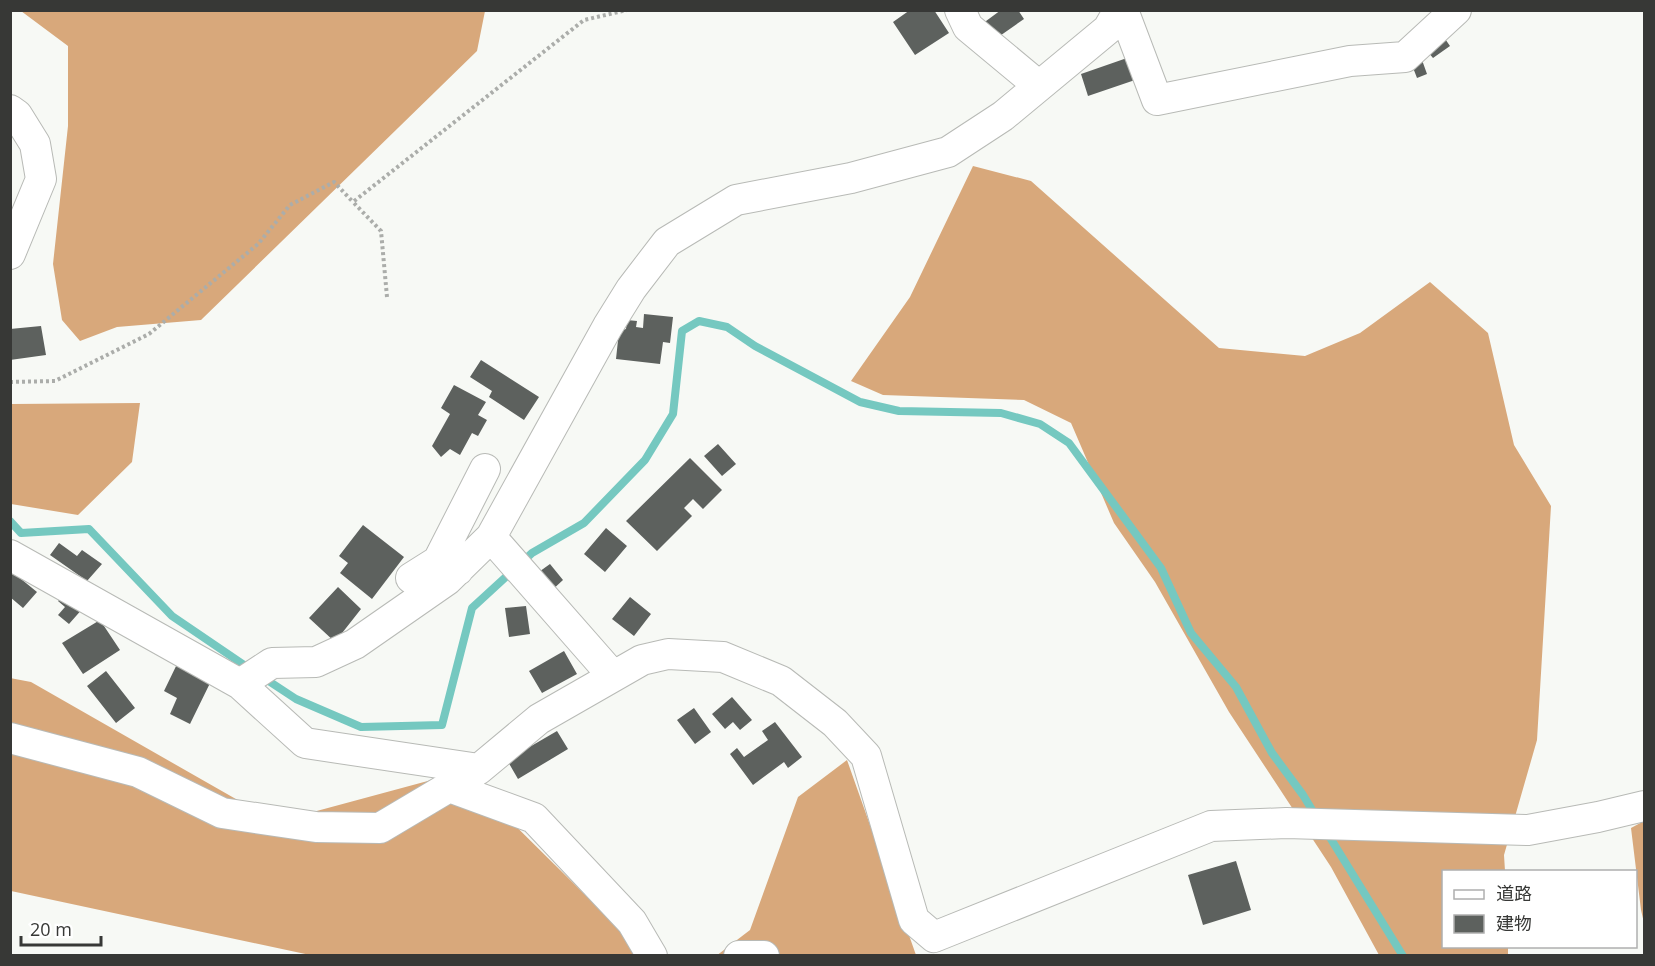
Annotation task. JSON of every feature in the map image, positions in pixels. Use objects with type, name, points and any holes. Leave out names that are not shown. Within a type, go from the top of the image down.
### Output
[{"type":"street","points":[[960,10],[968,27],[1039,86]]},
{"type":"street","points":[[411,578],[448,566],[497,544],[608,326],[631,289],[668,242],[736,200],[851,178],[948,152],[1003,116],[1108,29],[1121,10]]},
{"type":"street","points":[[1121,10],[1157,100],[1350,61],[1405,57],[1456,10]]},
{"type":"street","points":[[10,110],[17,115],[35,144],[41,179],[10,254]]},
{"type":"street","points":[[254,675],[316,662],[355,644],[447,580],[448,566],[485,470]]},
{"type":"street","points":[[497,544],[613,676]]},
{"type":"street","points":[[10,555],[254,675],[305,743],[479,769]]},
{"type":"street","points":[[10,738],[138,772],[222,813],[296,825],[380,828],[479,769],[539,719],[642,660],[668,654],[723,657],[781,681],[835,723],[866,756],[914,920],[932,946],[1211,826],[1286,823],[1528,830],[1598,818],[1644,806]]},
{"type":"street","points":[[449,787],[534,818],[632,922],[652,956]]},
{"type":"street","points":[[739,956],[764,956]]},
{"type":"path","points":[[353,202],[584,20],[627,10]]},
{"type":"path","points":[[10,382],[55,381],[149,334],[258,244],[290,206],[334,182],[381,231],[387,297]]},
{"type":"shaded area","points":[[21,11],[485,11],[477,51],[201,320],[117,327],[80,341],[62,320],[53,264],[68,126],[68,46]]},
{"type":"shaded area","points":[[973,166],[1031,181],[1219,348],[1305,356],[1360,333],[1430,282],[1488,333],[1514,445],[1551,506],[1537,740],[1504,855],[1505,870],[1442,870],[1442,948],[1508,948],[1508,955],[1379,955],[1331,867],[1229,712],[1155,582],[1114,523],[1071,423],[1024,400],[883,395],[851,381],[910,297]]},
{"type":"shaded area","points":[[140,403],[132,462],[78,515],[11,504],[11,404]]},
{"type":"shaded area","points":[[10,678],[31,682],[276,822],[461,772],[646,955],[310,955],[11,891]]},
{"type":"shaded area","points":[[847,760],[916,955],[716,956],[750,930],[798,797]]},
{"type":"shaded area","points":[[1644,821],[1644,923],[1641,910],[1631,828]]},
{"type":"building","points":[[910,10],[934,10],[949,33],[915,55],[893,22]]},
{"type":"building","points":[[1001,10],[1018,10],[1024,19],[994,40],[982,24]]},
{"type":"building","points":[[1441,33],[1450,46],[1433,58],[1423,46]]},
{"type":"building","points":[[1127,58],[1135,80],[1088,96],[1081,74]]},
{"type":"building","points":[[1422,60],[1427,74],[1417,78],[1412,65]]},
{"type":"building","points":[[644,314],[673,317],[670,343],[663,342],[660,364],[616,359],[619,331],[626,329],[627,320],[637,321],[636,327],[643,328]]},
{"type":"building","points":[[41,326],[46,355],[10,360],[10,329]]},
{"type":"building","points":[[481,360],[539,397],[524,420],[489,397],[492,391],[470,377]]},
{"type":"building","points":[[454,385],[486,402],[478,415],[487,420],[478,436],[472,433],[460,455],[450,449],[441,457],[432,446],[450,414],[441,408]]},
{"type":"building","points":[[718,444],[736,464],[722,476],[704,456]]},
{"type":"building","points":[[690,458],[722,490],[703,509],[693,499],[684,508],[692,516],[657,551],[626,521]]},
{"type":"building","points":[[363,525],[404,557],[372,599],[340,573],[348,563],[339,556]]},
{"type":"building","points":[[606,528],[627,546],[605,572],[584,554]]},
{"type":"building","points":[[59,543],[77,556],[82,550],[102,564],[87,581],[50,555]]},
{"type":"building","points":[[550,564],[563,580],[550,592],[536,574]]},
{"type":"building","points":[[10,570],[37,592],[23,608],[10,597]]},
{"type":"building","points":[[338,587],[361,609],[335,642],[309,618]]},
{"type":"building","points":[[66,592],[84,607],[69,624],[58,615],[65,607],[58,601]]},
{"type":"building","points":[[630,597],[651,614],[634,636],[612,619]]},
{"type":"building","points":[[526,606],[530,634],[509,637],[505,608]]},
{"type":"building","points":[[100,620],[120,650],[83,674],[62,643]]},
{"type":"building","points":[[564,651],[577,674],[542,693],[529,671]]},
{"type":"building","points":[[179,660],[213,677],[190,724],[170,714],[177,698],[164,691]]},
{"type":"building","points":[[106,671],[135,708],[116,723],[87,686]]},
{"type":"building","points":[[732,697],[752,720],[740,730],[733,722],[725,729],[712,714]]},
{"type":"building","points":[[694,708],[711,732],[695,744],[677,720]]},
{"type":"building","points":[[775,722],[802,757],[788,768],[784,762],[753,785],[730,754],[737,748],[744,757],[768,740],[762,731]]},
{"type":"building","points":[[557,731],[568,749],[518,779],[507,760]]},
{"type":"building","points":[[1236,861],[1251,910],[1203,925],[1188,875]]},
{"type":"waterway","points":[[261,676],[296,699],[361,727],[442,725],[472,608],[532,553],[584,523],[645,460],[673,414],[682,331],[699,321],[727,327],[755,346],[860,402],[899,411],[1001,413],[1040,424],[1069,443],[1161,568],[1191,633],[1236,687],[1272,753],[1317,818]]},
{"type":"waterway","points":[[10,521],[21,533],[89,529],[172,616],[250,669]]},
{"type":"waterway","points":[[1326,831],[1403,956]]}]
